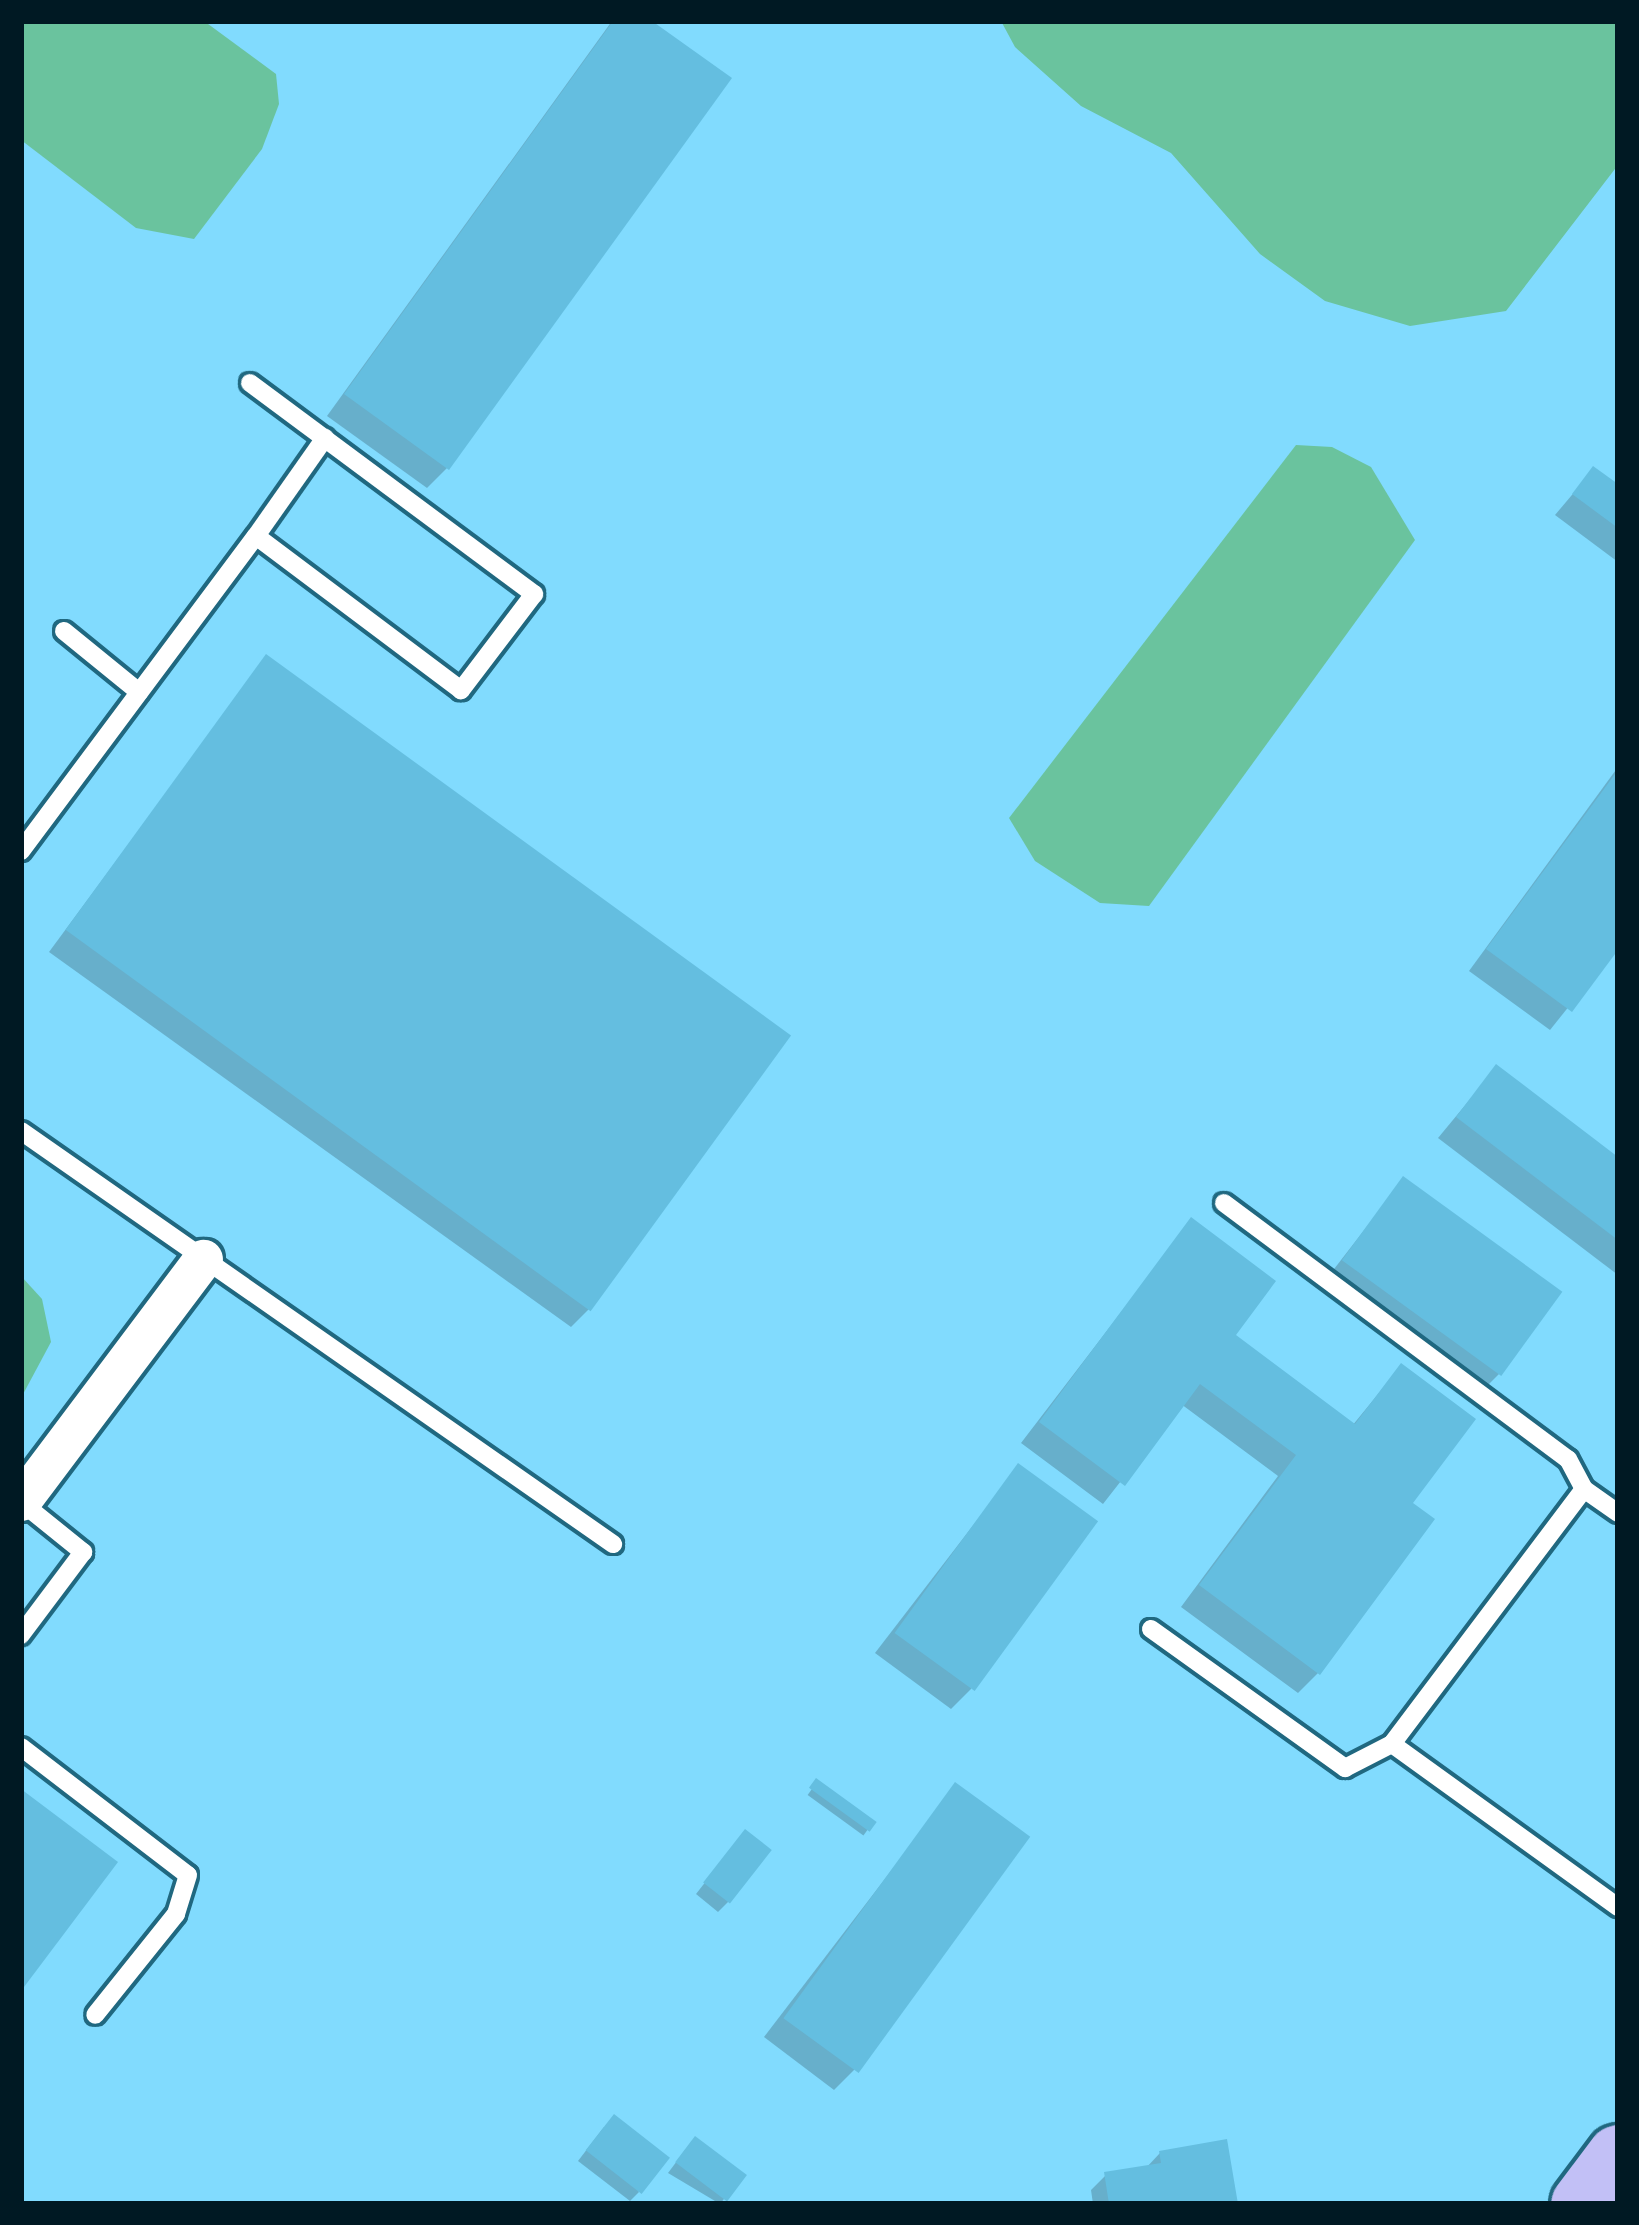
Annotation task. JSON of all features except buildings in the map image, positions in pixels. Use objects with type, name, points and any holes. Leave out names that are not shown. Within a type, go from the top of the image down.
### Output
[{"type":"highway","points":[[1582,2204],[1618,2156]]},
{"type":"street","points":[[21,1502],[203,1259]]},
{"type":"lane","points":[[250,383],[534,594],[461,690],[256,536]]},
{"type":"lane","points":[[21,851],[325,438]]},
{"type":"lane","points":[[64,631],[140,692]]},
{"type":"lane","points":[[21,1132],[613,1544]]},
{"type":"lane","points":[[1224,1204],[1568,1459],[1584,1489],[1618,1514]]},
{"type":"lane","points":[[1151,1629],[1345,1768],[1391,1744],[1584,1489]]},
{"type":"lane","points":[[21,1502],[83,1552],[21,1635]]},
{"type":"lane","points":[[1391,1744],[1618,1907]]},
{"type":"lane","points":[[21,1747],[188,1875],[176,1914],[95,2014]]},
{"type":"shaded area","points":[[21,21],[204,21],[276,74],[279,104],[262,149],[194,239],[136,228],[21,140]]},
{"type":"shaded area","points":[[1001,21],[1618,21],[1618,165],[1506,311],[1410,326],[1325,301],[1260,254],[1171,153],[1081,106],[1015,47]]},
{"type":"shaded area","points":[[1296,445],[1332,447],[1371,467],[1415,540],[1149,906],[1100,903],[1035,861],[1009,818]]},
{"type":"shaded area","points":[[21,1276],[42,1299],[51,1342],[21,1398]]}]
